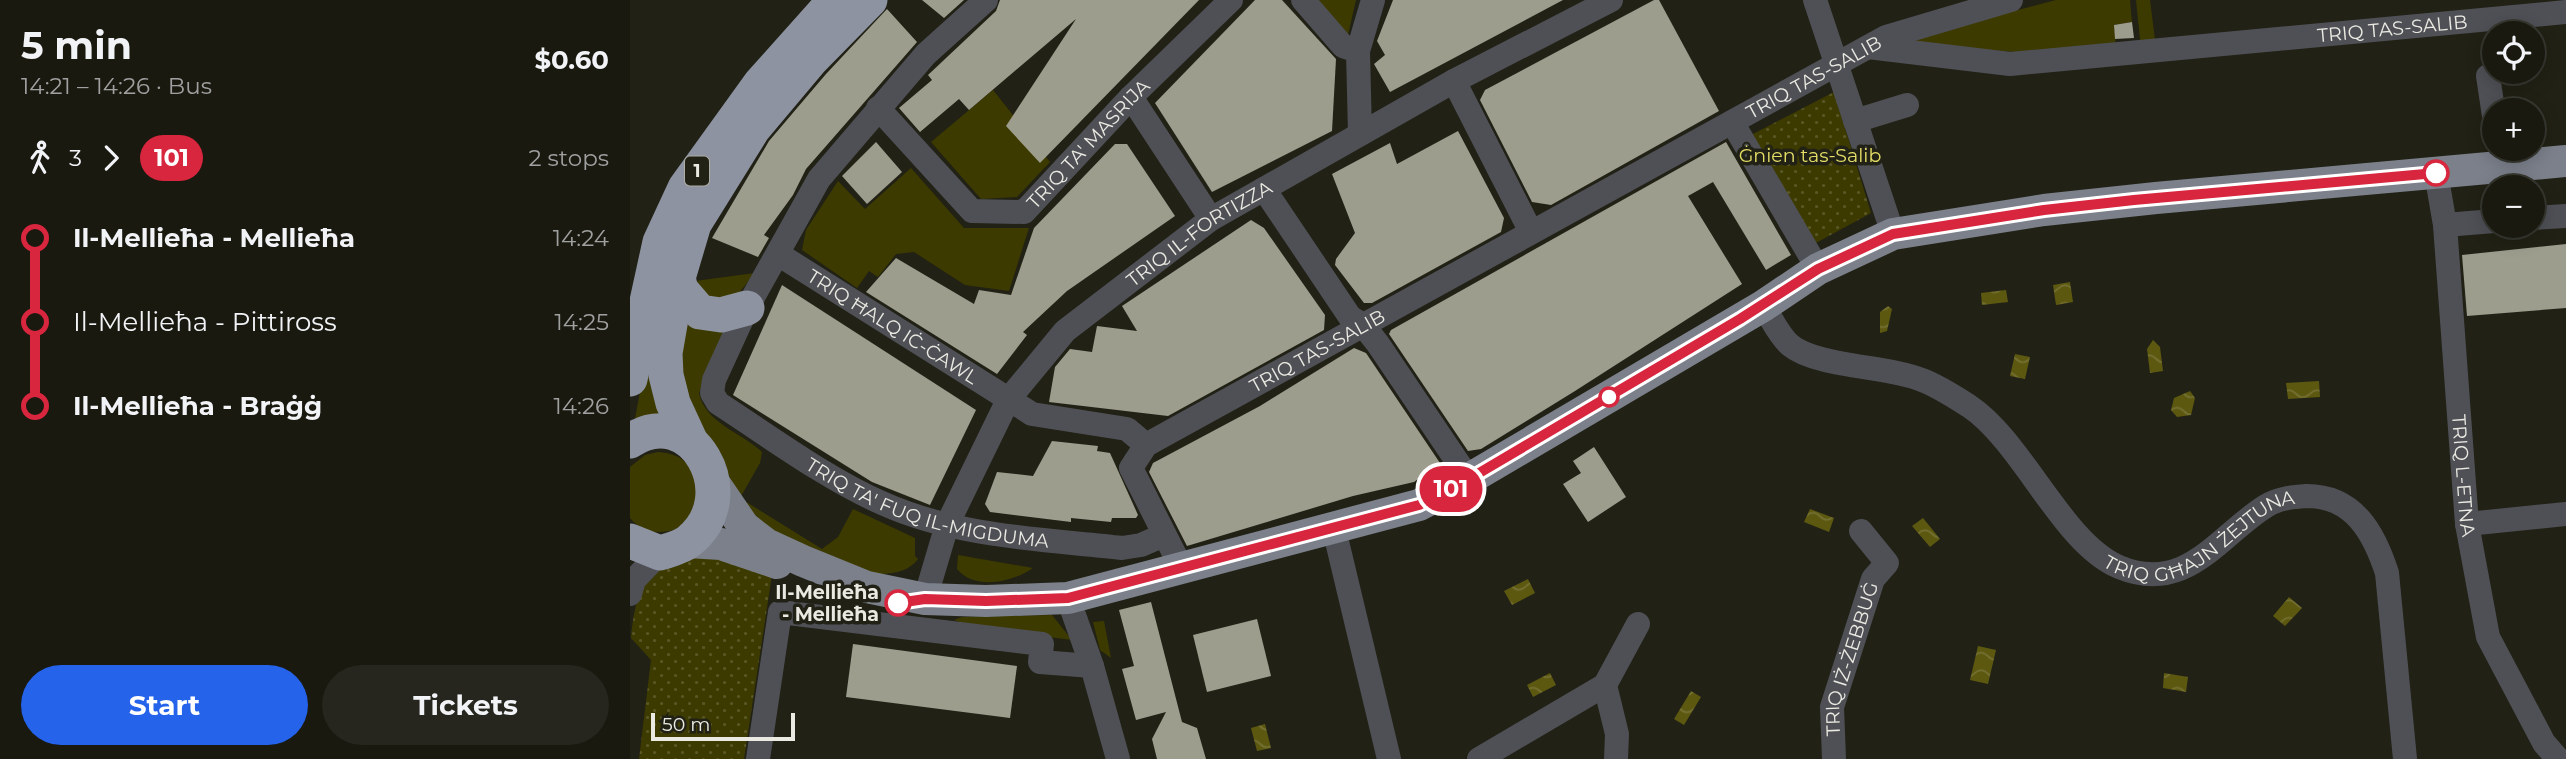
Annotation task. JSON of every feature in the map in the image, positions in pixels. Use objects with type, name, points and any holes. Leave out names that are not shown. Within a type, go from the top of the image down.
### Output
[{"type":"highway","name":"1","points":[[630,379],[660,242],[685,188],[760,84],[835,0]]},
{"type":"highway","name":"1","points":[[714,483],[708,464],[691,442],[673,403],[666,375],[665,353],[678,278],[694,224],[753,129],[811,61],[870,0]]},
{"type":"highway","points":[[678,278],[681,290],[700,312],[721,315],[747,309]]},
{"type":"highway","points":[[630,441],[651,430],[667,432],[691,442]]},
{"type":"highway","points":[[659,546],[705,524],[713,504],[714,483]]},
{"type":"main road","points":[[2545,160],[2566,161]]},
{"type":"main road","points":[[714,483],[744,527],[766,544],[867,587],[925,599],[986,601],[1068,598],[1419,505],[1469,479],[1763,306],[1818,269],[1893,234],[2156,189],[2436,173],[2483,161]]},
{"type":"main road","points":[[659,546],[721,544],[898,603],[925,599]]},
{"type":"street","points":[[747,309],[819,179],[926,54],[986,0]]},
{"type":"street","name":"TRIQ TA' MASRIJA","points":[[878,107],[972,211],[1024,212],[1131,97],[1231,0]]},
{"type":"street","points":[[1303,0],[1343,46],[1358,51]]},
{"type":"street","points":[[1360,134],[1358,51],[1373,0]]},
{"type":"street","points":[[1815,0],[1893,234]]},
{"type":"street","points":[[1867,47],[1886,37],[2011,0]]},
{"type":"street","name":"TRIQ IL-FORTIZZA","points":[[925,599],[947,526],[1008,400],[1065,331],[1211,219],[1454,81],[1607,1]]},
{"type":"street","name":"TRIQ TAS-SALIB","points":[[1146,446],[1867,47],[2010,64],[2566,12]]},
{"type":"street","points":[[1454,81],[1531,232]]},
{"type":"street","points":[[1131,97],[1211,219]]},
{"type":"street","points":[[1855,121],[1907,105]]},
{"type":"street","points":[[1732,122],[1818,269]]},
{"type":"street","name":"TRIQ L-ETNA","points":[[2436,173],[2445,225],[2466,524],[2488,637],[2543,743],[2558,759]]},
{"type":"street","points":[[1264,189],[1350,317],[1363,325],[1469,479]]},
{"type":"street","points":[[2545,217],[2566,216]]},
{"type":"street","points":[[2445,225],[2482,222]]},
{"type":"street","name":"TRIQ ĦALQ IĊ-ĊAWL","points":[[778,254],[1032,414],[1127,429],[1146,446]]},
{"type":"street","name":"TRIQ GĦAJN ŻEJTUNA","points":[[1763,306],[1789,345],[1922,380],[1970,407],[2000,436],[2091,550],[2120,567],[2151,573],[2178,571],[2202,559],[2268,504],[2291,497],[2317,496],[2339,501],[2364,521],[2378,546],[2387,573],[2405,759]]},
{"type":"street","name":"TRIQ TA' FUQ IL-MIGDUMA","points":[[747,309],[714,380],[712,393],[718,403],[782,446],[882,503],[947,526],[995,535],[1122,548],[1141,545],[1164,534]]},
{"type":"street","points":[[1146,446],[1131,468],[1182,569]]},
{"type":"street","points":[[2466,524],[2566,514]]},
{"type":"street","points":[[1334,529],[1389,759]]},
{"type":"street","name":"TRIQ IŻ-ŻEBBUĠ","points":[[1835,759],[1832,707],[1873,579],[1887,563],[1861,531]]},
{"type":"street","points":[[630,594],[634,580],[659,546]]},
{"type":"street","points":[[1068,598],[1092,666],[1118,759]]},
{"type":"street","points":[[758,759],[780,612],[1042,644],[1040,662],[1092,666]]},
{"type":"street","points":[[1479,759],[1605,685],[1638,624]]},
{"type":"street","points":[[1605,685],[1617,734],[1616,759]]},
{"type":"green space","points":[[1307,0],[1356,0],[1348,35]]},
{"type":"green space","points":[[2056,0],[2130,0],[2132,22],[2114,25],[2116,47],[2029,53],[1894,43]]},
{"type":"green space","points":[[2136,0],[2150,0],[2156,48],[2141,49]]},
{"type":"green space","points":[[993,90],[1050,162],[1017,197],[981,199],[931,142]]},
{"type":"green space","name":"Ġnien tas-Salib","points":[[1834,92],[1871,213],[1814,244],[1751,135]]},
{"type":"green space","points":[[911,168],[964,228],[1029,228],[1009,291],[965,285],[914,252],[896,254],[878,277],[869,271],[857,288],[802,250],[806,230],[838,181],[865,209]]},
{"type":"green space","points":[[755,273],[739,293],[716,300],[703,294],[695,281]]},
{"type":"green space","points":[[680,311],[703,325],[729,325],[699,393],[708,412],[716,420],[762,452],[760,463],[740,498],[822,549],[838,537],[853,509],[915,538],[915,556],[918,559],[905,569],[887,574],[865,573],[817,561],[795,552],[762,534],[753,525],[739,510],[682,397],[673,340],[676,318]]},
{"type":"green space","points":[[646,360],[668,421],[634,424]]},
{"type":"green space","points":[[658,452],[682,459],[692,469],[702,492],[684,526],[662,532],[642,528],[630,518],[630,467],[645,455]]},
{"type":"green space","points":[[706,551],[773,568],[744,759],[639,759],[651,660],[631,638],[637,600],[649,578],[658,570]]},
{"type":"green space","points":[[958,555],[1033,568],[1005,580],[984,582],[965,576],[957,569]]},
{"type":"green space","points":[[1052,615],[1072,640],[976,628],[954,620],[962,617]]},
{"type":"green space","points":[[1104,621],[1111,658],[1100,650],[1093,622]]},
{"type":"water","points":[[2070,282],[2073,302],[2056,305],[2053,285]]},
{"type":"water","points":[[2006,290],[2008,302],[1982,305],[1981,293]]},
{"type":"water","points":[[1888,306],[1892,309],[1887,331],[1880,333],[1880,312]]},
{"type":"water","points":[[2153,340],[2160,347],[2163,371],[2150,373],[2147,349]]},
{"type":"water","points":[[2015,354],[2030,357],[2025,379],[2010,376]]},
{"type":"water","points":[[2319,381],[2320,397],[2288,399],[2286,383]]},
{"type":"water","points":[[2190,391],[2195,398],[2191,415],[2177,417],[2171,410],[2174,398]]},
{"type":"water","points":[[1810,509],[1834,518],[1829,532],[1804,522]]},
{"type":"water","points":[[1923,518],[1940,539],[1930,547],[1912,526]]},
{"type":"water","points":[[1528,579],[1535,593],[1512,605],[1504,591]]},
{"type":"water","points":[[2289,597],[2302,608],[2285,626],[2273,616]]},
{"type":"water","points":[[1978,646],[1996,650],[1988,684],[1970,680]]},
{"type":"water","points":[[1550,673],[1556,685],[1533,697],[1527,685]]},
{"type":"water","points":[[2164,673],[2188,677],[2186,692],[2163,688]]},
{"type":"water","points":[[1691,691],[1701,697],[1684,725],[1674,719]]},
{"type":"water","points":[[1265,724],[1271,748],[1257,751],[1251,728]]},
{"type":"building","points":[[922,0],[964,0],[944,18]]},
{"type":"building","points":[[1000,0],[1199,0],[1040,163],[1006,126],[1076,19],[969,110],[959,99],[920,132],[899,108],[932,80],[928,75],[996,11]]},
{"type":"building","points":[[1255,0],[1282,0],[1336,59],[1332,131],[1212,192],[1155,103]]},
{"type":"building","points":[[1393,0],[1563,0],[1390,92],[1374,64],[1385,55],[1377,41]]},
{"type":"building","points":[[1654,0],[1659,0],[1719,111],[1551,205],[1532,202],[1480,100],[1485,90]]},
{"type":"building","points":[[887,9],[917,42],[806,169],[793,195],[764,235],[769,238],[758,257],[712,238],[769,141],[826,74]]},
{"type":"building","points":[[2132,22],[2134,38],[2115,39],[2114,25]]},
{"type":"building","points":[[1458,131],[1504,218],[1501,232],[1372,303],[1364,303],[1335,265],[1336,259],[1355,233],[1332,174],[1390,143],[1397,164]]},
{"type":"building","points":[[876,142],[902,172],[867,204],[842,176]]},
{"type":"building","points":[[1726,142],[1791,255],[1766,270],[1713,182],[1688,196],[1742,284],[1481,449],[1468,451],[1389,334],[1391,330]]},
{"type":"building","points":[[1115,144],[1127,144],[1175,216],[1067,291],[1023,332],[1027,335],[997,374],[866,292],[896,258],[974,304],[979,290],[1011,295],[1034,228]]},
{"type":"building","points":[[1251,220],[1264,228],[1325,315],[1324,330],[1168,416],[1049,402],[1055,367],[1070,349],[1092,352],[1097,326],[1137,331],[1122,306]]},
{"type":"building","points":[[2566,244],[2566,308],[2467,316],[2462,255]]},
{"type":"building","points":[[782,285],[976,410],[930,505],[872,482],[733,395]]},
{"type":"building","points":[[1354,348],[1366,353],[1440,463],[1414,482],[1353,496],[1187,546],[1149,472],[1153,463],[1260,406]]},
{"type":"building","points":[[1052,441],[1098,446],[1097,451],[1110,453],[1138,515],[1136,518],[1112,518],[1111,522],[1071,518],[1071,522],[990,512],[985,504],[997,472],[1033,476]]},
{"type":"building","points":[[1594,447],[1626,497],[1588,522],[1563,484],[1581,473],[1573,461]]},
{"type":"building","points":[[1151,602],[1182,722],[1197,728],[1206,759],[1157,759],[1152,739],[1166,712],[1136,720],[1122,669],[1134,666],[1119,610]]},
{"type":"building","points":[[1257,619],[1271,676],[1207,692],[1193,635]]},
{"type":"building","points":[[853,644],[1017,666],[1010,718],[846,697]]},
{"type":"bus line","name":"101","points":[[898,603],[925,599],[986,601],[1068,598],[1419,505],[1469,479],[1763,306],[1818,269],[1893,234],[2044,210],[2436,173]]},
{"type":"place","name":"Il-Mellieħa - Mellieħa","points":[[898,603]]}]
